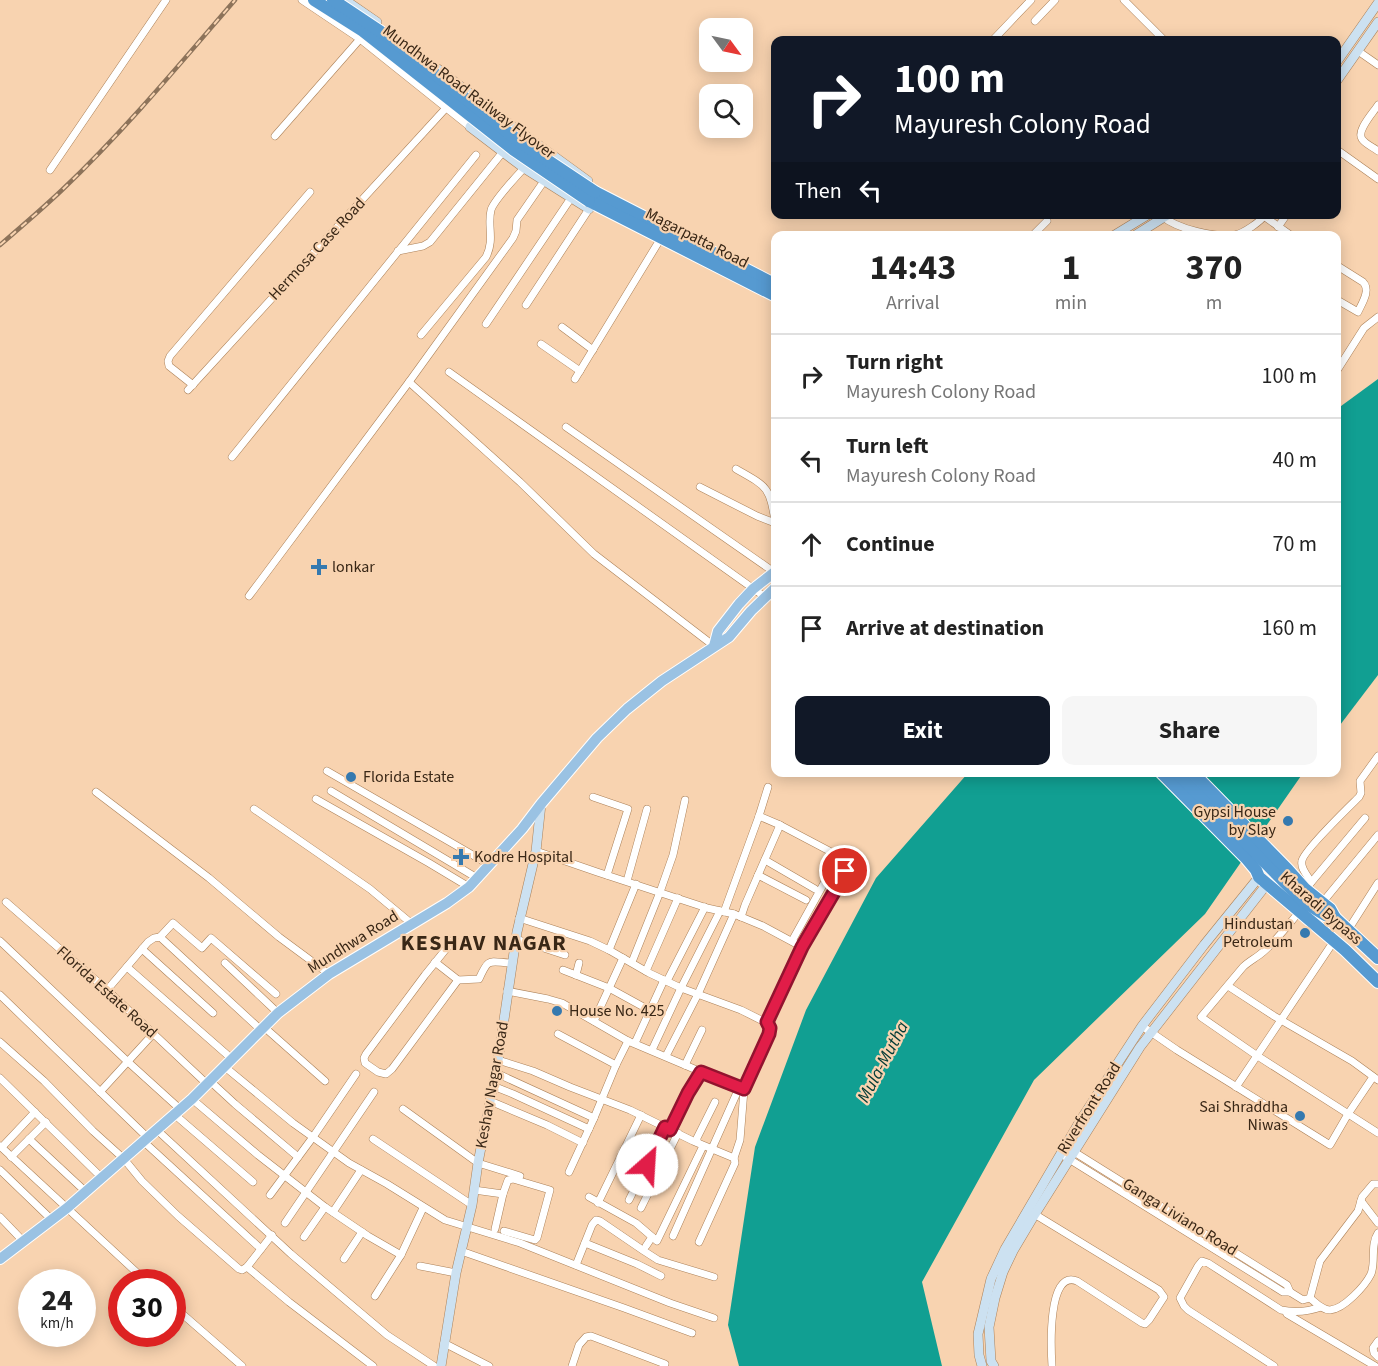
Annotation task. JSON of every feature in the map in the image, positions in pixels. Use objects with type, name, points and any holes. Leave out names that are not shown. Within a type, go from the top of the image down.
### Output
[{"type":"highway","name":"Mundhwa Road Railway Flyover","points":[[314,0],[363,31],[514,150],[596,202]]},
{"type":"highway","name":"Mundhwa Road Railway Flyover","points":[[333,0],[390,39],[596,202]]},
{"type":"highway","name":"Magarpatta Road","points":[[596,202],[771,293]]},
{"type":"highway","name":"Magarpatta Road","points":[[596,202],[771,283]]},
{"type":"highway","points":[[1155,777],[1243,861]]},
{"type":"highway","points":[[1166,777],[1243,861]]},
{"type":"highway","points":[[1181,777],[1283,873],[1308,886],[1330,909],[1335,918]]},
{"type":"highway","points":[[1197,777],[1283,873]]},
{"type":"highway","name":"Kharadi Bypass","points":[[1243,861],[1252,875],[1263,880],[1300,911],[1378,982]]},
{"type":"highway","name":"Kharadi Bypass","points":[[1283,873],[1304,902],[1325,915],[1335,918],[1378,958]]},
{"type":"main road","points":[[714,646],[718,631],[739,604],[771,575]]},
{"type":"main road","name":"Mundhwa Road","points":[[0,1259],[67,1208],[157,1130],[192,1099],[278,1013],[329,974],[447,903],[469,886],[522,829],[597,738],[627,709],[662,681],[729,637],[771,592]]},
{"type":"street","points":[[50,170],[166,0]]},
{"type":"street","points":[[302,0],[360,39],[502,153],[571,198],[596,202]]},
{"type":"street","points":[[345,0],[599,188],[596,202],[526,305]]},
{"type":"street","points":[[997,36],[1031,0]]},
{"type":"street","points":[[1035,21],[1055,0]]},
{"type":"street","points":[[1124,0],[1160,36]]},
{"type":"street","points":[[1341,57],[1378,3]]},
{"type":"street","points":[[1341,75],[1378,22]]},
{"type":"street","points":[[275,136],[360,39]]},
{"type":"street","points":[[1358,51],[1378,65]]},
{"type":"street","points":[[1343,54],[1352,60]]},
{"type":"street","points":[[470,128],[487,106]]},
{"type":"street","name":"Hermosa Case Road","points":[[310,192],[170,356],[169,366],[190,388],[446,108]]},
{"type":"street","points":[[1377,109],[1361,130],[1360,136],[1378,151]]},
{"type":"street","points":[[398,251],[423,246],[430,242],[502,153]]},
{"type":"street","points":[[1341,153],[1378,179]]},
{"type":"street","points":[[232,457],[476,155]]},
{"type":"street","points":[[421,335],[486,257],[490,249],[492,208],[524,168]]},
{"type":"street","points":[[249,596],[513,238],[517,220],[544,181]]},
{"type":"street","points":[[486,324],[571,198]]},
{"type":"street","points":[[1121,231],[1141,219]]},
{"type":"street","points":[[1142,231],[1160,219]]},
{"type":"street","points":[[1167,219],[1174,225],[1195,231]]},
{"type":"street","points":[[1243,231],[1262,219]]},
{"type":"street","points":[[1269,219],[1284,231]]},
{"type":"street","points":[[1278,227],[1284,219]]},
{"type":"street","points":[[1037,231],[1047,221]]},
{"type":"street","points":[[575,379],[661,238]]},
{"type":"street","points":[[1341,268],[1366,286],[1367,290],[1359,312]]},
{"type":"street","points":[[1341,302],[1375,319],[1355,340],[1341,366]]},
{"type":"street","points":[[562,327],[593,350]]},
{"type":"street","points":[[541,344],[580,371]]},
{"type":"street","points":[[449,372],[765,597]]},
{"type":"street","points":[[409,382],[520,482],[594,555],[714,646]]},
{"type":"street","points":[[566,427],[771,569]]},
{"type":"street","points":[[736,469],[767,490],[771,502]]},
{"type":"street","points":[[700,488],[771,522]]},
{"type":"street","points":[[1308,886],[1302,859],[1359,797],[1360,782],[1377,759]]},
{"type":"street","points":[[327,771],[490,865]]},
{"type":"street","points":[[652,1050],[681,988],[722,912],[768,787]]},
{"type":"street","points":[[331,791],[477,878]]},
{"type":"street","points":[[96,792],[329,974]]},
{"type":"street","points":[[593,797],[628,809],[608,875]]},
{"type":"street","points":[[315,799],[469,886]]},
{"type":"street","points":[[632,962],[673,855],[685,800]]},
{"type":"street","name":"Keshav Nagar Road","points":[[441,1366],[456,1273],[472,1205],[496,1073],[519,918],[536,850],[541,804]]},
{"type":"street","points":[[254,809],[370,889],[412,924]]},
{"type":"street","points":[[627,881],[647,809]]},
{"type":"street","points":[[759,816],[835,854],[844,866],[844,875],[802,947],[767,1022]]},
{"type":"street","points":[[1308,886],[1365,818]]},
{"type":"street","points":[[666,1056],[745,905],[780,825]]},
{"type":"street","points":[[1322,903],[1378,836]]},
{"type":"street","points":[[536,850],[738,916],[763,926],[802,947]]},
{"type":"street","points":[[765,860],[815,889]]},
{"type":"street","points":[[792,941],[833,867]]},
{"type":"street","points":[[758,875],[806,900]]},
{"type":"street","name":"Riverfront Road","points":[[982,1366],[978,1334],[991,1279],[1005,1249],[1031,1212],[1146,1029],[1263,880]]},
{"type":"street","points":[[1348,930],[1378,883]]},
{"type":"street","points":[[609,950],[636,884]]},
{"type":"street","points":[[646,971],[678,898]]},
{"type":"street","name":"Florida Estate Road","points":[[6,902],[107,990],[153,1034],[298,1157]]},
{"type":"street","points":[[569,1172],[615,1065],[631,1042],[705,907]]},
{"type":"street","points":[[1300,911],[1265,951],[1243,966],[1202,1017],[1256,1056],[1378,1133]]},
{"type":"street","points":[[519,918],[590,941],[681,988],[767,1022],[770,1028],[673,1236]]},
{"type":"street","points":[[107,990],[148,942],[160,937],[173,923],[202,948],[211,938],[276,994]]},
{"type":"street","points":[[160,937],[262,1029],[325,1081]]},
{"type":"street","points":[[454,939],[366,1054],[365,1063],[378,1072],[386,1074],[392,1069],[458,980]]},
{"type":"street","points":[[516,939],[566,955]]},
{"type":"street","points":[[0,941],[253,1182]]},
{"type":"street","points":[[1236,1087],[1334,941]]},
{"type":"street","points":[[142,949],[213,1013]]},
{"type":"street","points":[[594,1021],[623,958]]},
{"type":"street","points":[[435,962],[458,980],[479,979],[485,965],[490,962],[512,963]]},
{"type":"street","points":[[225,963],[278,1013]]},
{"type":"street","points":[[576,975],[579,963]]},
{"type":"street","points":[[127,967],[293,1123],[361,1170],[423,1208],[466,1228],[520,1243],[670,1303],[714,1318]]},
{"type":"street","points":[[563,970],[609,988],[649,1010]]},
{"type":"street","points":[[1146,1029],[1330,1145],[1348,1114],[1376,1078],[1228,986]]},
{"type":"street","points":[[507,991],[562,1003],[631,1042],[741,1089]]},
{"type":"street","points":[[0,995],[261,1249]]},
{"type":"street","points":[[685,1065],[702,1030]]},
{"type":"street","points":[[100,1092],[153,1034]]},
{"type":"street","points":[[558,1034],[615,1065]]},
{"type":"street","points":[[0,1042],[44,1081],[124,1159],[178,1216],[232,1264],[242,1270],[247,1267],[272,1235]]},
{"type":"street","points":[[498,1060],[534,1071],[602,1098],[734,1158]]},
{"type":"street","points":[[641,1208],[671,1130],[688,1093],[701,1072]]},
{"type":"street","points":[[496,1073],[594,1118]]},
{"type":"street","points":[[270,1195],[356,1074]]},
{"type":"street","points":[[0,1078],[102,1178]]},
{"type":"street","points":[[493,1086],[589,1129]]},
{"type":"street","points":[[699,1242],[735,1163],[734,1158],[740,1140],[741,1089]]},
{"type":"street","points":[[285,1223],[374,1092]]},
{"type":"street","points":[[192,1099],[325,1207],[401,1255]]},
{"type":"street","points":[[490,1101],[583,1143]]},
{"type":"street","points":[[589,1197],[636,1223],[657,1241],[700,1144],[697,1138],[715,1102]]},
{"type":"street","points":[[403,1109],[478,1163],[523,1177]]},
{"type":"street","points":[[35,1112],[1,1147],[133,1269]]},
{"type":"street","points":[[598,1203],[641,1115]]},
{"type":"street","points":[[11,1157],[46,1122]]},
{"type":"street","points":[[157,1130],[291,1254],[387,1335],[434,1366]]},
{"type":"street","points":[[629,1200],[671,1130]]},
{"type":"street","points":[[29,1139],[86,1192]]},
{"type":"street","points":[[373,1139],[472,1205]]},
{"type":"street","name":"Ganga Liviano Road","points":[[1067,1153],[1217,1245],[1283,1292],[1290,1292],[1303,1300],[1310,1298],[1321,1307]]},
{"type":"street","points":[[0,1170],[52,1220]]},
{"type":"street","points":[[333,1212],[361,1170]]},
{"type":"street","points":[[495,1229],[508,1180],[513,1179],[550,1190],[535,1240],[504,1231]]},
{"type":"street","points":[[1310,1298],[1320,1261],[1358,1211],[1361,1201],[1373,1184],[1378,1184]]},
{"type":"street","points":[[474,1190],[503,1194]]},
{"type":"street","points":[[680,1193],[690,1198]]},
{"type":"street","points":[[1361,1201],[1378,1223]]},
{"type":"street","points":[[304,1237],[325,1207]]},
{"type":"street","points":[[375,1296],[401,1255],[423,1208]]},
{"type":"street","points":[[1031,1212],[1159,1290],[1164,1297],[1144,1324],[1077,1281],[1068,1280],[1060,1288],[1053,1311],[1052,1366]]},
{"type":"street","name":"Riverfront Road","points":[[994,1366],[991,1361],[989,1327],[995,1298],[1003,1272],[1031,1212]]},
{"type":"street","points":[[0,1217],[23,1241]]},
{"type":"street","points":[[576,1265],[596,1220],[658,1260],[714,1277]]},
{"type":"street","points":[[344,1259],[362,1232]]},
{"type":"street","points":[[1281,1310],[1294,1313],[1321,1307],[1331,1310],[1346,1303],[1361,1289],[1372,1272],[1374,1239],[1378,1233]]},
{"type":"street","points":[[646,1246],[652,1237]]},
{"type":"street","points":[[585,1243],[661,1276]]},
{"type":"street","points":[[461,1251],[692,1333]]},
{"type":"street","points":[[1275,1366],[1184,1306],[1180,1298],[1202,1261],[1376,1366]]},
{"type":"street","points":[[420,1266],[456,1273]]},
{"type":"street","points":[[247,1267],[373,1366]]},
{"type":"street","points":[[186,1317],[243,1366]]},
{"type":"street","points":[[572,1366],[579,1345],[586,1337],[591,1336],[665,1364]]},
{"type":"street","points":[[1378,1341],[1373,1348],[1378,1357]]},
{"type":"street","points":[[444,1343],[489,1366]]},
{"type":"water","points":[[1378,379],[1378,675],[1341,724],[1341,406]]},
{"type":"water","name":"Mula-Mutha","points":[[964,777],[1300,777],[1205,914],[1034,1080],[922,1282],[942,1366],[739,1366],[728,1325],[755,1147],[806,1010],[876,878]]},
{"type":"railway","points":[[0,245],[85,168],[151,97],[235,0]]},
{"type":"place","name":"lonkar","points":[[319,567]]},
{"type":"place","name":"Florida Estate","points":[[351,777]]},
{"type":"place","name":"Gypsi House by Slay","points":[[1288,821]]},
{"type":"place","name":"Kodre Hospital","points":[[461,857]]},
{"type":"place","name":"Hindustan Petroleum","points":[[1305,933]]},
{"type":"place","name":"House No. 425","points":[[557,1011]]},
{"type":"place","name":"Sai Shraddha Niwas","points":[[1300,1116]]},
{"type":"district","name":"KESHAV NAGAR","points":[[484,943]]},
{"type":"route","points":[[647,1165],[665,1127],[670,1130],[701,1072],[744,1089],[769,1034],[770,1028],[767,1022],[788,975],[845,871]]}]
